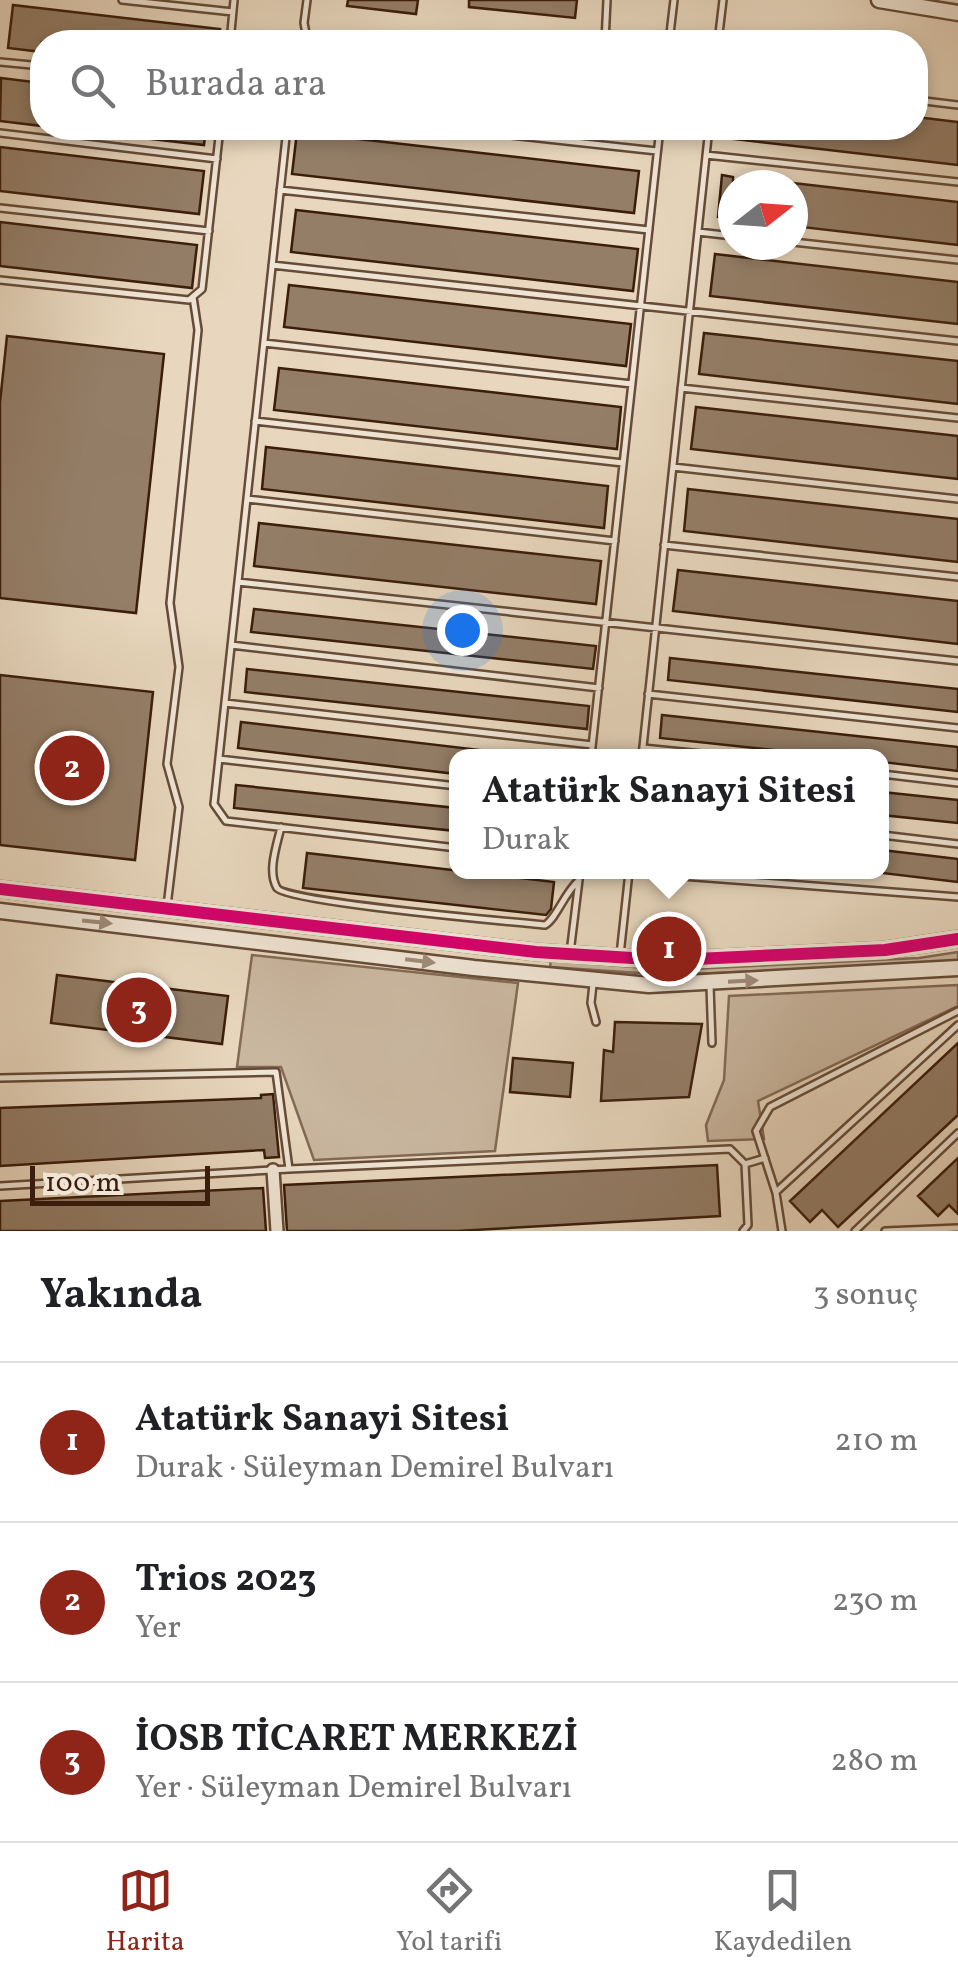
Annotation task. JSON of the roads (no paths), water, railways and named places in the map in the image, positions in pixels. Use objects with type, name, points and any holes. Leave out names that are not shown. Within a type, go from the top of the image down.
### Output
[{"type":"street","points":[[879,0],[958,13]]},
{"type":"street","points":[[0,889],[620,958],[696,959],[885,950],[958,939]]},
{"type":"street","points":[[0,911],[648,985],[958,968]]},
{"type":"street","points":[[273,1170],[277,1231]]},
{"type":"lane","points":[[122,0],[233,12]]},
{"type":"lane","points":[[231,30],[234,0]]},
{"type":"lane","points":[[304,30],[307,0]]},
{"type":"lane","points":[[606,30],[607,0]]},
{"type":"lane","points":[[670,30],[674,0]]},
{"type":"lane","points":[[719,30],[723,0]]},
{"type":"lane","points":[[0,62],[30,65]]},
{"type":"lane","points":[[928,101],[958,105]]},
{"type":"lane","points":[[0,133],[30,137]]},
{"type":"lane","points":[[58,140],[217,159]]},
{"type":"lane","points":[[0,280],[189,300],[202,289],[219,140]]},
{"type":"lane","points":[[286,140],[214,804],[226,821],[449,847]]},
{"type":"lane","points":[[557,140],[657,151]]},
{"type":"lane","points":[[592,749],[658,140]]},
{"type":"lane","points":[[653,749],[643,748],[708,140]]},
{"type":"lane","points":[[706,155],[958,182]]},
{"type":"lane","points":[[280,190],[648,230]]},
{"type":"lane","points":[[0,208],[209,231]]},
{"type":"lane","points":[[698,232],[718,234]]},
{"type":"lane","points":[[808,244],[958,260]]},
{"type":"lane","points":[[272,266],[958,341]]},
{"type":"lane","points":[[166,909],[180,807],[167,764],[179,667],[170,609],[198,330],[193,297]]},
{"type":"lane","points":[[264,343],[632,384]]},
{"type":"lane","points":[[681,388],[958,418]]},
{"type":"lane","points":[[255,421],[623,463]]},
{"type":"lane","points":[[673,468],[958,499]]},
{"type":"lane","points":[[247,499],[614,541]]},
{"type":"lane","points":[[664,546],[958,577]]},
{"type":"lane","points":[[238,582],[958,662]]},
{"type":"lane","points":[[231,645],[598,688]]},
{"type":"lane","points":[[648,694],[958,728]]},
{"type":"lane","points":[[225,703],[592,745]]},
{"type":"lane","points":[[219,758],[449,785]]},
{"type":"lane","points":[[889,775],[958,783]]},
{"type":"lane","points":[[281,827],[273,870],[276,886],[282,893],[319,902],[545,924],[552,921],[563,897],[578,882]]},
{"type":"lane","points":[[889,836],[958,844]]},
{"type":"lane","points":[[569,954],[579,879]]},
{"type":"lane","points":[[620,958],[628,879]]},
{"type":"lane","points":[[721,879],[958,897]]},
{"type":"lane","points":[[594,981],[591,1003],[596,1022]]},
{"type":"lane","points":[[710,983],[712,1043]]},
{"type":"lane","points":[[782,1231],[776,1192],[756,1131],[770,1106],[958,1011]]},
{"type":"lane","points":[[776,1192],[958,1024]]},
{"type":"lane","points":[[0,1078],[276,1072],[289,1169]]},
{"type":"lane","points":[[855,1231],[958,1133]]},
{"type":"lane","points":[[0,1186],[730,1150],[745,1164],[748,1225],[743,1231]]},
{"type":"lane","points":[[745,1164],[764,1158]]},
{"type":"lane","points":[[885,1231],[958,1228]]},
{"type":"place","name":"Trios 2023","points":[[72,768]]},
{"type":"place","name":"Atatürk Sanayi Sitesi","points":[[669,949]]},
{"type":"place","name":"İOSB TİCARET MERKEZİ","points":[[139,1010]]}]
